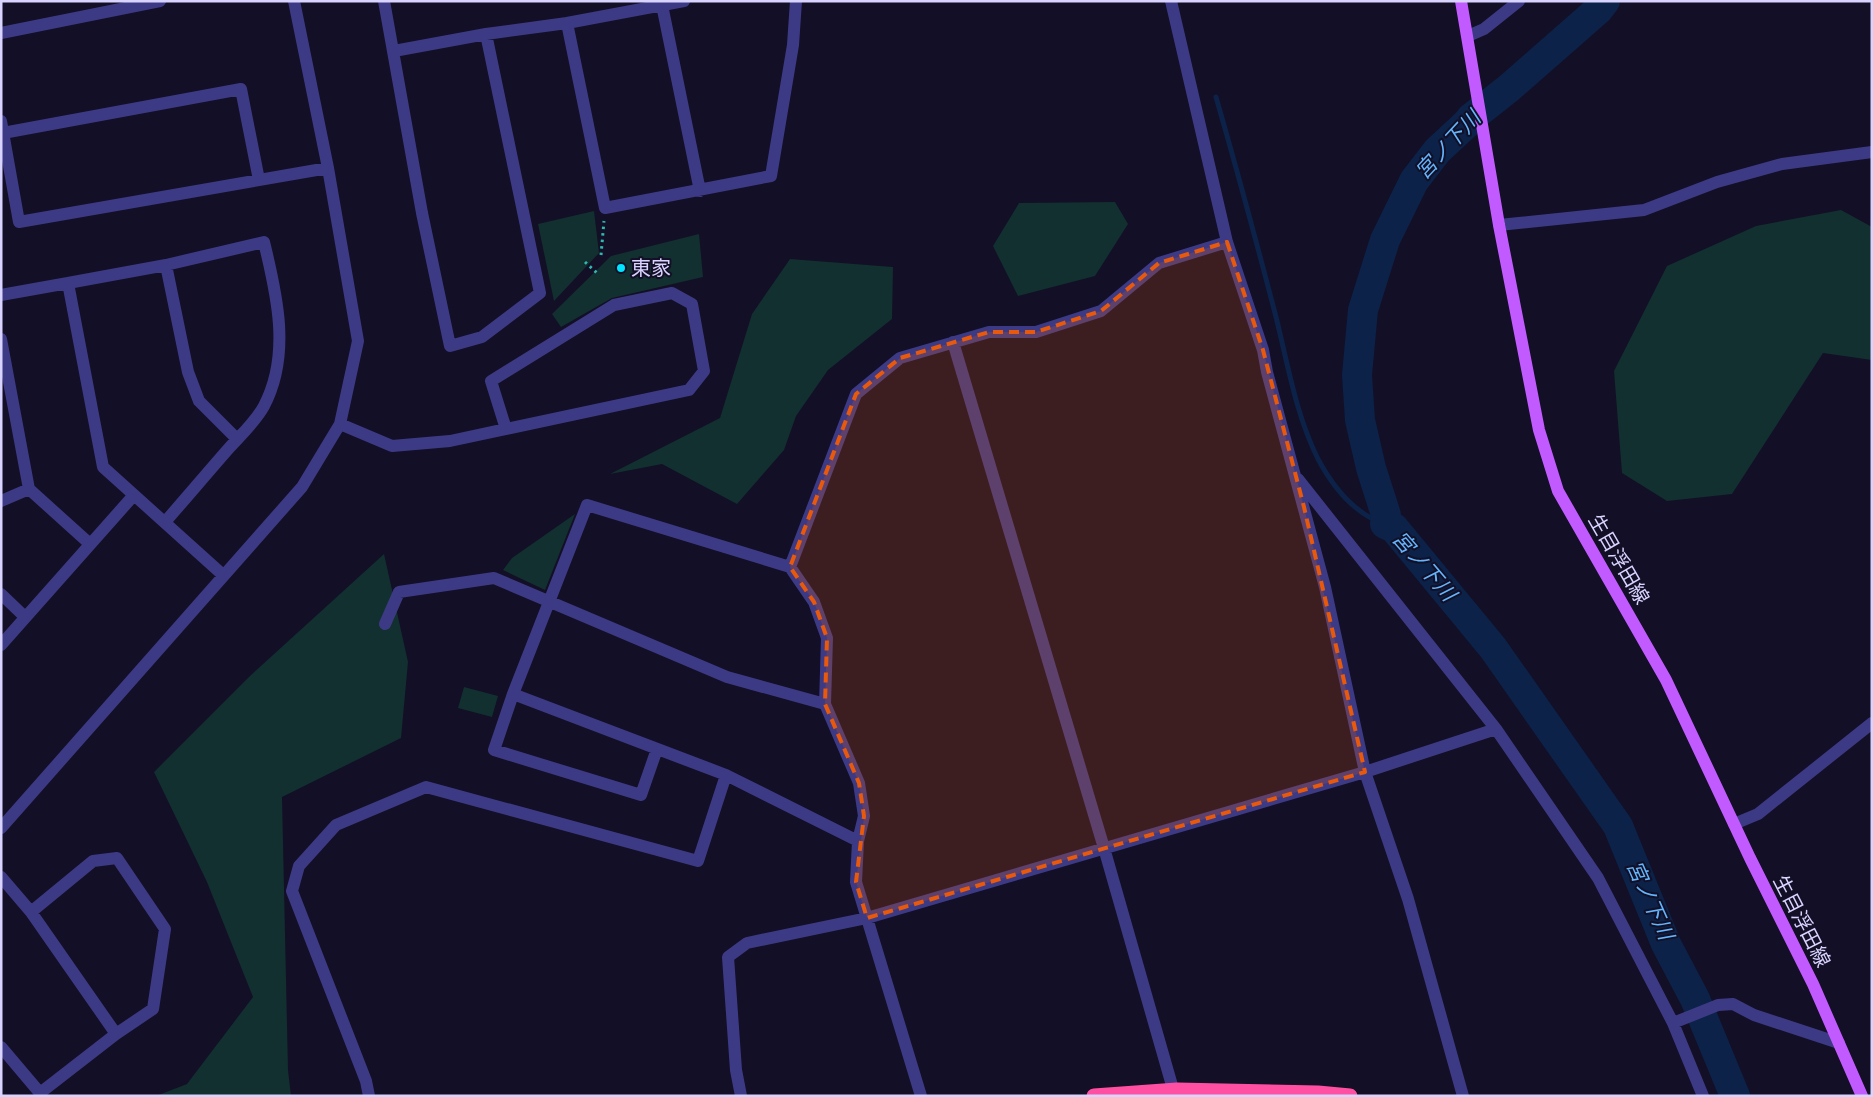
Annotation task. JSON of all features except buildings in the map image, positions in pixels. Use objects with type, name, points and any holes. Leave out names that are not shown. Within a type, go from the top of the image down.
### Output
[{"type":"highway","points":[[1094,1096],[1177,1090],[1318,1093],[1350,1096]]},
{"type":"main road","name":"生目浮田線","points":[[1461,1],[1499,225],[1538,430],[1558,491],[1666,680],[1813,984],[1862,1096]]},
{"type":"street","points":[[1,33],[160,1]]},
{"type":"street","points":[[1,828],[302,487],[340,424],[358,341],[328,168],[294,1]]},
{"type":"street","points":[[384,1],[422,213],[450,346],[482,337],[540,293],[486,34]]},
{"type":"street","points":[[394,51],[486,34],[567,23],[684,1]]},
{"type":"street","points":[[567,23],[605,208],[771,176],[792,45],[796,1]]},
{"type":"street","points":[[1171,1],[1227,242],[1263,350],[1267,372],[1324,587],[1365,772],[1408,899],[1463,1096]]},
{"type":"street","points":[[1468,36],[1484,29],[1519,1]]},
{"type":"street","points":[[662,5],[700,191]]},
{"type":"street","points":[[259,180],[241,89],[2,127],[19,222],[328,168]]},
{"type":"street","points":[[1499,225],[1644,210],[1717,182],[1782,164],[1872,152]]},
{"type":"street","points":[[1,295],[166,266],[264,242],[276,291],[280,347],[274,383],[263,407],[165,522]]},
{"type":"street","points":[[790,567],[856,394],[900,358],[990,332],[1036,332],[1101,312],[1158,263],[1227,242]]},
{"type":"street","points":[[166,266],[188,372],[199,401],[237,439]]},
{"type":"street","points":[[68,283],[103,467],[223,575]]},
{"type":"street","points":[[340,424],[392,446],[450,440],[506,430],[689,390],[704,371],[692,304],[672,293],[614,305],[491,382],[506,430]]},
{"type":"street","points":[[1,339],[3,361],[29,489],[90,544]]},
{"type":"street","points":[[953,342],[1104,848],[1175,1096]]},
{"type":"street","points":[[1294,473],[1496,729],[1598,878],[1673,1023],[1703,1096]]},
{"type":"street","points":[[1,501],[29,489]]},
{"type":"street","points":[[1,645],[134,495]]},
{"type":"street","points":[[657,749],[641,795],[494,750],[513,694],[587,505],[790,567],[814,602],[826,638],[825,704],[859,783],[864,816],[858,841],[856,882],[921,1096]]},
{"type":"street","points":[[385,624],[399,592],[494,578],[727,677],[825,704]]},
{"type":"street","points":[[1,594],[25,617]]},
{"type":"street","points":[[513,694],[726,775],[858,841]]},
{"type":"street","points":[[1734,824],[1758,814],[1872,723]]},
{"type":"street","points":[[741,1096],[736,1070],[728,957],[747,943],[867,918],[1365,772],[1496,729]]},
{"type":"street","points":[[369,1096],[366,1081],[292,891],[299,866],[336,825],[426,787],[698,861],[726,775]]},
{"type":"street","points":[[1,1047],[40,1093],[116,1034],[153,1009],[165,929],[117,858],[93,861],[31,912]]},
{"type":"street","points":[[1,877],[31,912],[116,1034]]},
{"type":"street","points":[[1673,1023],[1718,1005],[1733,1004],[1754,1015],[1839,1043]]},
{"type":"path","points":[[601,255],[605,208]]},
{"type":"path","points":[[585,262],[597,273]]},
{"type":"highlighted area","points":[[1227,242],[1263,350],[1304,507],[1365,772],[867,918],[856,882],[864,816],[859,783],[825,704],[827,638],[814,602],[790,567],[856,394],[900,358],[989,332],[1036,332],[1101,311],[1159,263]]},
{"type":"green space","points":[[1115,202],[1128,224],[1095,276],[1018,296],[993,246],[1019,203]]},
{"type":"green space","points":[[1841,210],[1872,227],[1872,360],[1823,353],[1732,494],[1667,501],[1622,473],[1614,371],[1667,266],[1756,226]]},
{"type":"green space","points":[[594,211],[599,253],[554,301],[538,224]]},
{"type":"green space","points":[[699,234],[703,277],[612,298],[561,327],[552,314],[611,256]]},
{"type":"green space","points":[[790,259],[893,267],[892,319],[828,370],[796,416],[784,450],[737,504],[662,464],[610,474],[720,418],[752,314]]},
{"type":"green space","points":[[575,514],[545,590],[503,570],[512,558]]},
{"type":"green space","points":[[384,554],[408,662],[401,738],[282,797],[288,1070],[291,1096],[156,1096],[187,1084],[253,997],[207,882],[154,772],[250,676]]},
{"type":"green space","points":[[464,687],[498,696],[492,717],[458,708]]},
{"type":"waterway","name":"宮ノ下川","points":[[1605,1],[1598,10],[1509,88],[1471,118],[1437,151],[1414,181],[1385,240],[1363,310],[1357,375],[1360,420],[1371,468],[1386,515],[1385,524],[1394,528],[1493,648],[1618,826],[1666,944],[1695,999],[1735,1096]]},
{"type":"waterway","points":[[1216,97],[1269,290],[1293,389],[1310,442],[1330,480],[1346,498],[1364,514],[1385,524]]},
{"type":"place","name":"東家","points":[[621,268]]}]
